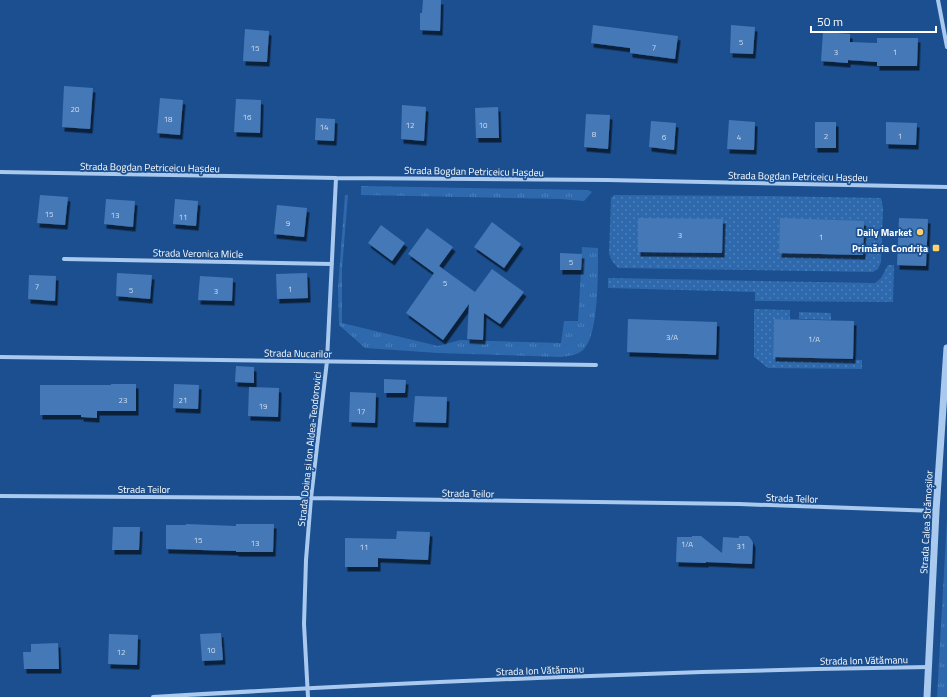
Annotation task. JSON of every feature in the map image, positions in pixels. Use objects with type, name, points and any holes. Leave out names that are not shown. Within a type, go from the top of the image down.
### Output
[{"type":"street","points":[[938,0],[947,47]]},
{"type":"street","name":"Strada Bogdan Petriceicu Hașdeu","points":[[0,172],[336,178],[607,180],[947,187]]},
{"type":"street","name":"Strada Doina și Ion Aldea-Teodorovici","points":[[308,697],[304,624],[306,560],[311,498],[327,361],[336,178]]},
{"type":"street","name":"Strada Veronica Micle","points":[[64,259],[332,264]]},
{"type":"street","name":"Strada Calea Strămoșilor","points":[[927,697],[936,510],[947,348]]},
{"type":"street","name":"Strada Nucarilor","points":[[0,357],[596,365]]},
{"type":"street","name":"Strada Teilor","points":[[0,496],[311,498],[739,504],[936,510]]},
{"type":"street","name":"Strada Ion Vătămanu","points":[[153,697],[420,682],[929,667]]},
{"type":"green space","points":[[361,186],[588,190],[592,192],[584,201],[560,199],[361,195]]},
{"type":"green space","points":[[345,195],[348,195],[342,269],[342,323],[438,346],[460,340],[561,343],[564,321],[578,321],[582,247],[598,248],[597,301],[593,330],[589,341],[584,349],[579,353],[561,357],[438,353],[365,348],[339,325],[338,288]]},
{"type":"green space","points":[[614,195],[881,198],[883,208],[881,262],[878,269],[873,272],[618,268],[612,261],[609,254],[611,198]]},
{"type":"green space","points":[[888,265],[894,265],[893,302],[755,301],[755,292],[608,288],[608,278],[875,283],[881,278]]},
{"type":"green space","points":[[754,309],[790,310],[790,319],[774,319],[773,357],[862,360],[862,369],[768,368],[754,357]]},
{"type":"green space","points":[[799,312],[831,313],[831,320],[799,319]]},
{"type":"green space","points":[[947,518],[947,697],[937,697]]},
{"type":"building","points":[[423,0],[441,0],[440,31],[420,30],[420,13],[422,13]]},
{"type":"building","points":[[593,25],[678,36],[675,59],[630,53],[630,48],[591,43]]},
{"type":"building","points":[[731,25],[755,27],[753,54],[730,53]]},
{"type":"building","points":[[245,29],[269,31],[267,62],[243,61]]},
{"type":"building","points":[[823,32],[850,34],[850,42],[877,43],[877,38],[918,38],[917,66],[877,66],[877,62],[848,60],[848,63],[821,61]]},
{"type":"building","points":[[64,86],[93,88],[90,129],[62,127]]},
{"type":"building","points":[[160,98],[183,100],[180,135],[157,133]]},
{"type":"building","points":[[236,99],[261,100],[260,133],[234,132]]},
{"type":"building","points":[[402,105],[426,107],[424,141],[401,139]]},
{"type":"building","points":[[498,107],[499,138],[476,138],[475,108]]},
{"type":"building","points":[[586,114],[610,115],[608,149],[584,147]]},
{"type":"building","points":[[316,118],[335,119],[334,141],[315,140]]},
{"type":"building","points":[[729,120],[755,122],[754,150],[727,149]]},
{"type":"building","points":[[651,121],[676,123],[674,150],[649,147]]},
{"type":"building","points":[[815,122],[836,122],[836,148],[815,148]]},
{"type":"building","points":[[886,122],[917,123],[916,145],[886,144]]},
{"type":"building","points":[[40,195],[68,197],[65,225],[37,223]]},
{"type":"building","points":[[106,199],[135,201],[133,227],[104,224]]},
{"type":"building","points":[[175,199],[198,201],[196,226],[173,224]]},
{"type":"building","points":[[277,205],[307,208],[304,237],[274,234]]},
{"type":"building","points":[[638,218],[723,219],[722,253],[638,252]]},
{"type":"building","points":[[780,218],[864,221],[863,255],[779,253]]},
{"type":"building","points":[[899,218],[928,219],[926,266],[897,265]]},
{"type":"building","points":[[492,222],[521,244],[504,268],[474,247]]},
{"type":"building","points":[[381,225],[405,243],[392,261],[368,243]]},
{"type":"building","points":[[427,228],[453,247],[434,273],[408,254]]},
{"type":"building","points":[[560,253],[582,254],[581,270],[560,270]]},
{"type":"building","points":[[439,266],[475,292],[492,269],[524,292],[500,324],[484,313],[483,340],[467,339],[469,304],[443,340],[406,313]]},
{"type":"building","points":[[117,273],[152,275],[150,299],[116,296]]},
{"type":"building","points":[[307,273],[308,298],[277,299],[276,274]]},
{"type":"building","points":[[29,275],[56,276],[55,301],[28,299]]},
{"type":"building","points":[[200,276],[233,278],[232,301],[198,300]]},
{"type":"building","points":[[628,319],[717,322],[716,355],[627,352]]},
{"type":"building","points":[[774,319],[854,321],[853,359],[773,357]]},
{"type":"building","points":[[236,366],[254,367],[254,383],[235,382]]},
{"type":"building","points":[[384,379],[406,380],[405,393],[384,393]]},
{"type":"building","points":[[136,384],[136,411],[97,411],[97,418],[81,417],[81,415],[40,415],[40,385]]},
{"type":"building","points":[[174,384],[199,385],[198,409],[173,408]]},
{"type":"building","points":[[249,387],[279,388],[278,417],[248,416]]},
{"type":"building","points":[[350,392],[376,393],[375,423],[349,422]]},
{"type":"building","points":[[415,396],[447,397],[446,423],[413,422]]},
{"type":"building","points":[[186,524],[236,526],[236,524],[274,524],[273,552],[166,549],[166,525]]},
{"type":"building","points":[[113,527],[140,527],[139,550],[112,550]]},
{"type":"building","points":[[397,531],[430,532],[428,560],[378,558],[378,567],[345,567],[345,538],[396,539]]},
{"type":"building","points":[[701,536],[722,553],[723,537],[739,538],[739,536],[748,536],[753,543],[752,564],[676,562],[677,537]]},
{"type":"building","points":[[221,633],[223,660],[202,661],[200,634]]},
{"type":"building","points":[[109,634],[138,635],[137,665],[108,664]]},
{"type":"building","points":[[58,643],[59,669],[24,669],[23,652],[31,652],[31,644]]},
{"type":"place","name":"Daily Market","points":[[920,232]]},
{"type":"place","name":"Primăria Condrița","points":[[936,248]]}]
